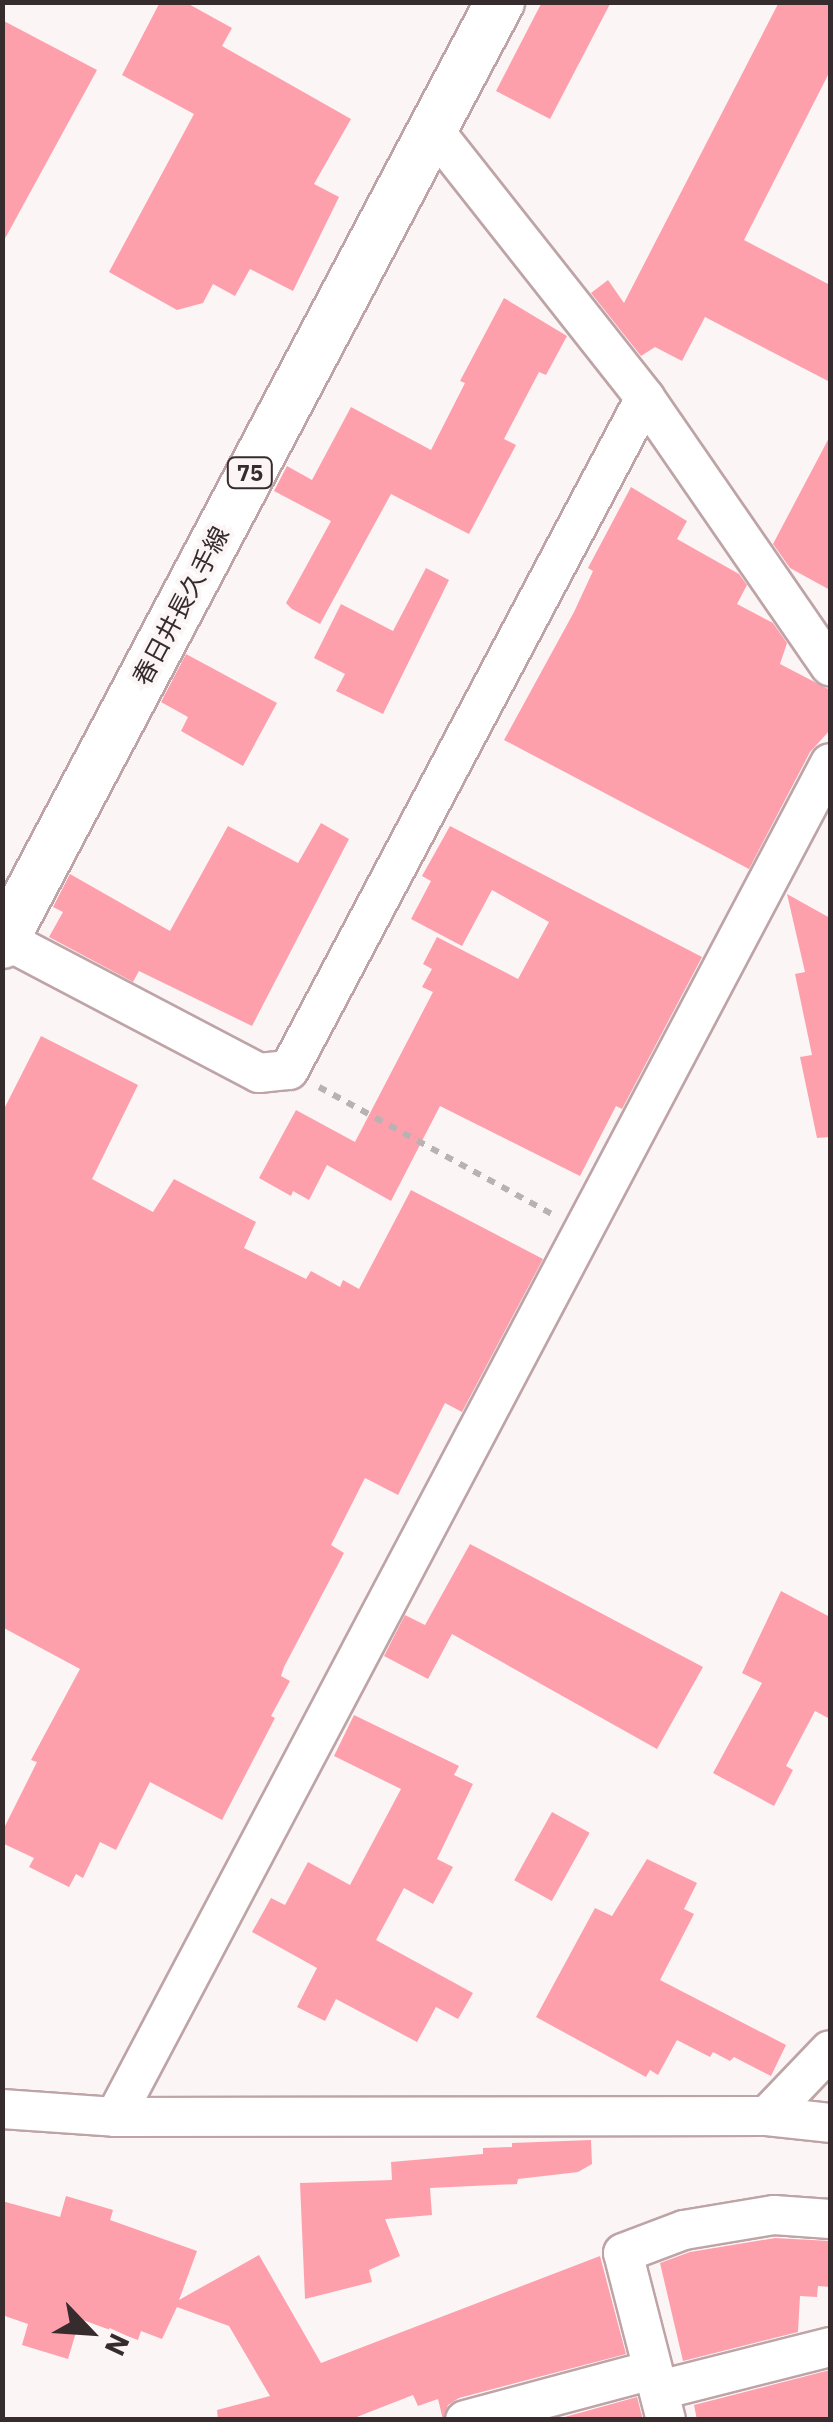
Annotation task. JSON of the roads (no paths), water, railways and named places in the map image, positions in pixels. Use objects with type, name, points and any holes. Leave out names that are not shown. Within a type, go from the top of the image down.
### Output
[{"type":"main road","name":"春日井長久手線","points":[[3,941],[500,2]]},
{"type":"street","points":[[432,128],[645,398],[830,666]]},
{"type":"street","points":[[3,941],[259,1072],[289,1070],[645,398]]},
{"type":"street","points":[[115,2118],[830,763]]},
{"type":"street","points":[[767,2116],[830,2050]]},
{"type":"street","points":[[2,2109],[115,2118],[767,2116],[830,2123]]},
{"type":"street","points":[[659,2393],[622,2253],[684,2230],[774,2214],[830,2219]]},
{"type":"street","points":[[466,2420],[659,2393],[830,2347]]}]
